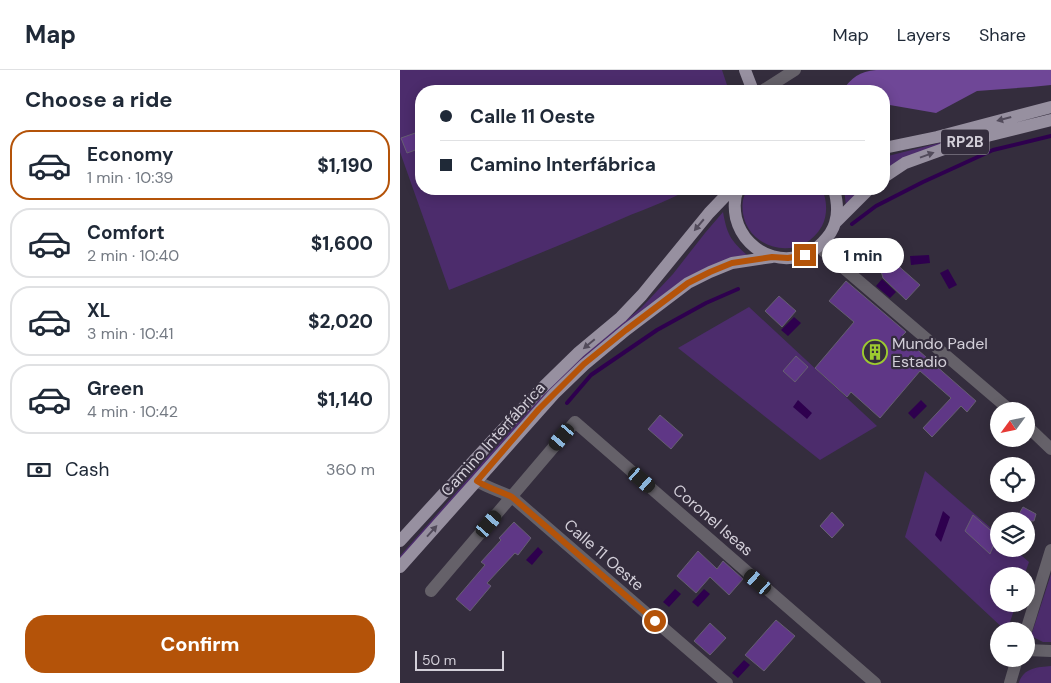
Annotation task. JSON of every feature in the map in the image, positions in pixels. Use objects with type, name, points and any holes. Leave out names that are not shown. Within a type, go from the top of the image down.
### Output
[{"type":"main road","points":[[745,70],[751,85]]},
{"type":"main road","name":"RP2B","points":[[890,147],[1051,107]]},
{"type":"main road","name":"RP2B","points":[[890,172],[906,163],[964,142],[1051,120]]},
{"type":"main road","name":"Camino Interfábrica","points":[[400,541],[539,391],[579,352],[621,317],[726,195]]},
{"type":"main road","points":[[735,195],[734,211],[738,226],[746,240],[758,250],[772,257]]},
{"type":"main road","points":[[819,247],[829,236],[835,223],[838,206],[835,195]]},
{"type":"main road","points":[[835,223],[863,195]]},
{"type":"main road","name":"Camino Interfábrica","points":[[400,567],[539,409],[584,364],[626,330],[688,283],[710,272],[732,263],[772,257],[788,258],[805,255],[819,247]]},
{"type":"street","points":[[771,85],[795,70]]},
{"type":"street","points":[[819,247],[1000,402]]},
{"type":"street","name":"Coronel Iseas","points":[[512,497],[575,422],[875,683]]},
{"type":"street","points":[[1035,434],[1051,449]]},
{"type":"street","name":"Calle 11 Oeste","points":[[477,481],[512,497],[727,683]]},
{"type":"street","points":[[431,591],[512,497]]},
{"type":"street","points":[[1029,622],[1051,550]]},
{"type":"street","points":[[1035,650],[1051,651]]},
{"type":"street","points":[[1010,683],[1015,667]]},
{"type":"shaded area","points":[[400,70],[722,70],[727,85],[415,85],[415,194],[400,152]]},
{"type":"shaded area","points":[[876,70],[1051,70],[1051,85],[977,91],[936,113],[890,105],[890,85],[847,85],[856,76]]},
{"type":"shaded area","points":[[1019,123],[890,171],[890,155]]},
{"type":"shaded area","points":[[415,195],[678,195],[531,257],[449,290]]},
{"type":"shaded area","points":[[745,195],[824,195],[825,217],[822,226],[811,239],[799,246],[785,248],[771,246],[759,240],[749,229],[743,216]]},
{"type":"shaded area","points":[[845,195],[856,195],[846,206]]},
{"type":"shaded area","points":[[723,212],[730,236],[747,255],[706,269],[588,357],[400,561],[400,556],[542,395],[585,354],[642,307],[673,274]]},
{"type":"shaded area","points":[[929,255],[930,263],[911,265],[910,256]]},
{"type":"shaded area","points":[[948,269],[957,285],[949,289],[940,273]]},
{"type":"shaded area","points":[[882,279],[896,292],[890,298],[876,286]]},
{"type":"shaded area","points":[[749,307],[877,426],[820,460],[678,348]]},
{"type":"shaded area","points":[[794,317],[801,323],[788,336],[781,330]]},
{"type":"shaded area","points":[[798,400],[812,413],[807,419],[793,407]]},
{"type":"shaded area","points":[[921,400],[927,406],[914,419],[908,413]]},
{"type":"shaded area","points":[[925,471],[990,527],[990,557],[1023,557],[1029,562],[1027,567],[990,567],[990,612],[1013,612],[1010,622],[996,622],[905,537]]},
{"type":"shaded area","points":[[943,511],[950,517],[941,542],[935,535]]},
{"type":"shaded area","points":[[538,547],[543,552],[532,565],[526,560]]},
{"type":"shaded area","points":[[1051,574],[1051,642],[1043,642],[1035,638],[1035,624]]},
{"type":"shaded area","points":[[675,589],[681,594],[669,607],[663,602]]},
{"type":"shaded area","points":[[704,589],[710,594],[698,607],[692,602]]},
{"type":"shaded area","points":[[744,660],[750,665],[738,678],[732,673]]},
{"type":"shaded area","points":[[1051,666],[1051,683],[1019,683],[1027,671]]},
{"type":"building","points":[[415,133],[415,150],[407,153],[401,138]]},
{"type":"building","points":[[894,262],[920,285],[906,300],[883,278],[881,271]]},
{"type":"building","name":"Mundo Padel Estadio","points":[[846,281],[906,332],[902,336],[976,401],[967,412],[961,406],[932,437],[923,428],[951,398],[920,371],[880,418],[851,392],[847,397],[815,368],[854,322],[829,301]]},
{"type":"building","points":[[779,296],[796,311],[782,327],[765,311]]},
{"type":"building","points":[[796,356],[808,367],[795,382],[783,371]]},
{"type":"building","points":[[660,415],[683,435],[671,449],[648,429]]},
{"type":"building","points":[[1023,507],[1032,512],[1020,512]]},
{"type":"building","points":[[832,512],[844,525],[832,538],[820,526]]},
{"type":"building","points":[[973,515],[990,530],[990,554],[965,531]]},
{"type":"building","points":[[514,522],[531,538],[518,555],[515,553],[487,583],[491,586],[470,611],[456,599],[485,565],[481,562]]},
{"type":"building","points":[[698,551],[717,569],[723,561],[743,579],[729,595],[710,577],[696,593],[677,576]]},
{"type":"building","points":[[776,620],[795,636],[764,671],[745,655]]},
{"type":"building","points":[[710,623],[726,638],[710,655],[694,641]]},
{"type":"waterway","points":[[852,224],[876,206],[993,150],[1051,136]]},
{"type":"waterway","points":[[567,403],[591,375],[657,330],[706,303],[738,289]]},
{"type":"place","name":"Mundo Padel Estadio","points":[[875,352]]},
{"type":"route","points":[[655,621],[512,497],[477,481],[539,409],[584,364],[688,283],[732,263],[772,257],[788,258],[805,255]]}]
